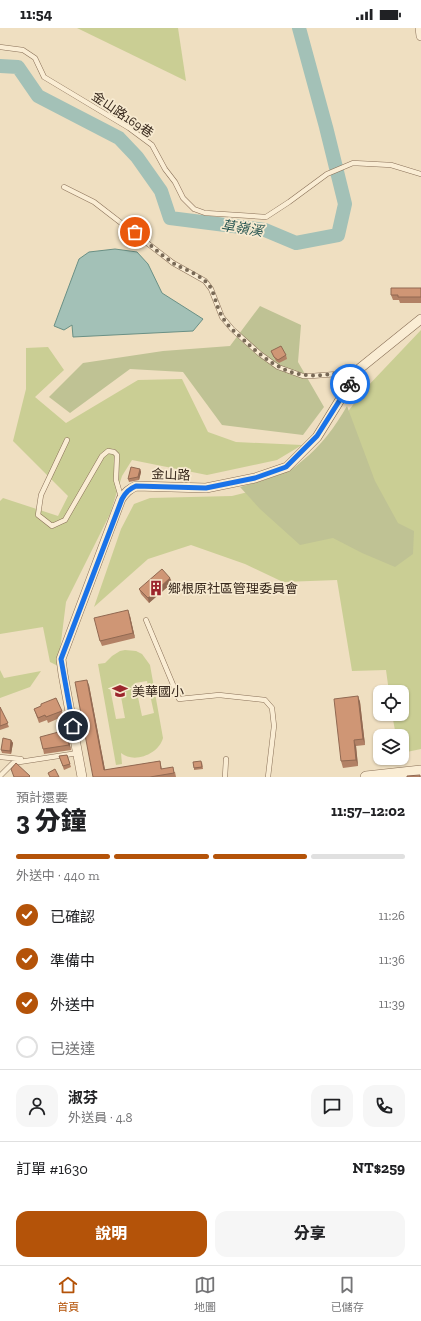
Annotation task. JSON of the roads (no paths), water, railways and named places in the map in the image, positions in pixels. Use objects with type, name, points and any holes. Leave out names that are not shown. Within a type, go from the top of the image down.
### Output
[{"type":"street","points":[[420,28],[421,36]]},
{"type":"street","name":"金山路","points":[[82,777],[61,659],[122,499],[130,488],[136,486],[206,488],[255,478],[286,467],[317,436],[359,369],[421,318]]},
{"type":"street","points":[[366,777],[421,770]]},
{"type":"lane","name":"金山路169巷","points":[[0,47],[23,50],[35,58],[44,77],[129,128],[152,146],[165,169],[175,182],[183,198],[194,208],[205,213],[266,216],[289,202],[327,174],[353,163],[391,164],[421,174]]},
{"type":"lane","points":[[64,187],[94,202],[173,263],[205,281],[211,289],[222,317],[232,329],[260,354],[278,367],[303,376],[337,374],[359,369]]},
{"type":"lane","points":[[68,440],[41,495],[38,515],[52,526],[65,520],[102,456],[108,451],[114,452],[117,455],[116,480],[122,499]]},
{"type":"lane","points":[[146,620],[179,699],[218,695],[265,700],[272,708],[274,726],[268,777]]},
{"type":"lane","points":[[0,776],[11,764],[27,760],[78,753]]},
{"type":"lane","points":[[0,757],[27,760]]},
{"type":"lane","points":[[225,777],[226,759]]},
{"type":"water","points":[[115,249],[137,252],[148,264],[162,293],[203,319],[193,331],[73,337],[72,325],[64,330],[54,326],[79,259],[89,252]]},
{"type":"waterway","name":"草嶺溪","points":[[0,66],[18,67],[38,96],[119,138],[137,157],[161,191],[170,218],[265,230],[296,243],[338,235],[345,204],[299,28]]},
{"type":"place","name":"鄉根原社區管理委員會","points":[[156,588]]},
{"type":"place","name":"美華國小","points":[[120,691]]}]
